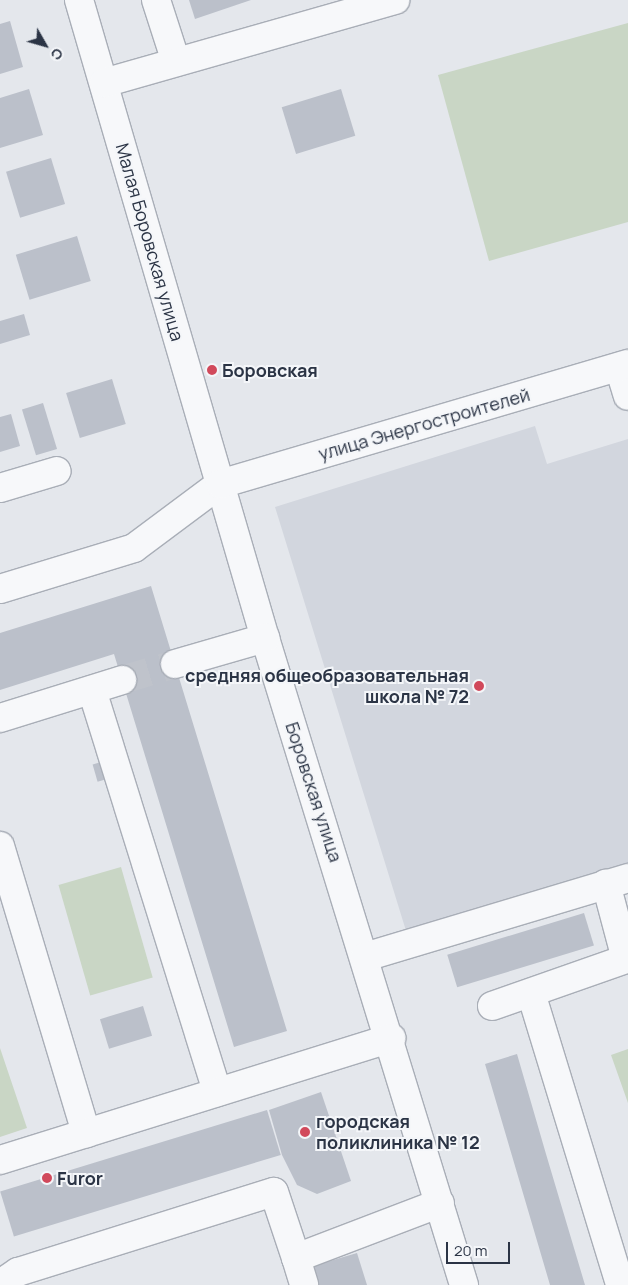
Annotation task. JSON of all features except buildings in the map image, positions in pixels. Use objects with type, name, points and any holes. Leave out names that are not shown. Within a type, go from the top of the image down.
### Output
[{"type":"street","name":"Малая Боровская улица","points":[[79,0],[220,484]]},
{"type":"street","points":[[156,0],[176,62]]},
{"type":"street","points":[[104,84],[389,1]]},
{"type":"street","points":[[624,366],[628,396]]},
{"type":"street","name":"улица Энергостроителей","points":[[220,484],[624,366]]},
{"type":"street","points":[[0,488],[57,471]]},
{"type":"street","points":[[0,589],[134,548],[220,484]]},
{"type":"street","name":"Боровская улица","points":[[220,484],[265,638],[391,1038],[464,1285]]},
{"type":"street","points":[[175,664],[265,638]]},
{"type":"street","points":[[0,718],[122,680]]},
{"type":"street","points":[[92,690],[217,1092]]},
{"type":"street","points":[[0,846],[86,1133]]},
{"type":"street","points":[[365,957],[617,881],[626,959],[492,1006]]},
{"type":"street","points":[[531,993],[620,1285]]},
{"type":"street","points":[[0,1160],[391,1038]]},
{"type":"street","points":[[0,1284],[18,1272],[274,1192],[304,1285]]},
{"type":"street","points":[[296,1258],[440,1203]]},
{"type":"shaded area","name":"средняя общеобразовательная школа № 72","points":[[535,426],[547,464],[628,439],[628,865],[407,934],[275,507]]},
{"type":"green space","points":[[628,23],[628,222],[489,261],[438,75]]},
{"type":"green space","points":[[121,867],[153,978],[90,995],[59,885]]},
{"type":"green space","points":[[0,1048],[27,1128],[0,1137]]},
{"type":"green space","points":[[628,1049],[628,1103],[611,1055]]},
{"type":"tunnel","points":[[122,680],[175,664]]},
{"type":"place","name":"Боровская","points":[[212,370]]},
{"type":"place","name":"средняя общеобразовательная школа № 72","points":[[479,686]]},
{"type":"place","name":"городская поликлиника № 12","points":[[305,1132]]},
{"type":"place","name":"Furor","points":[[47,1178]]}]
